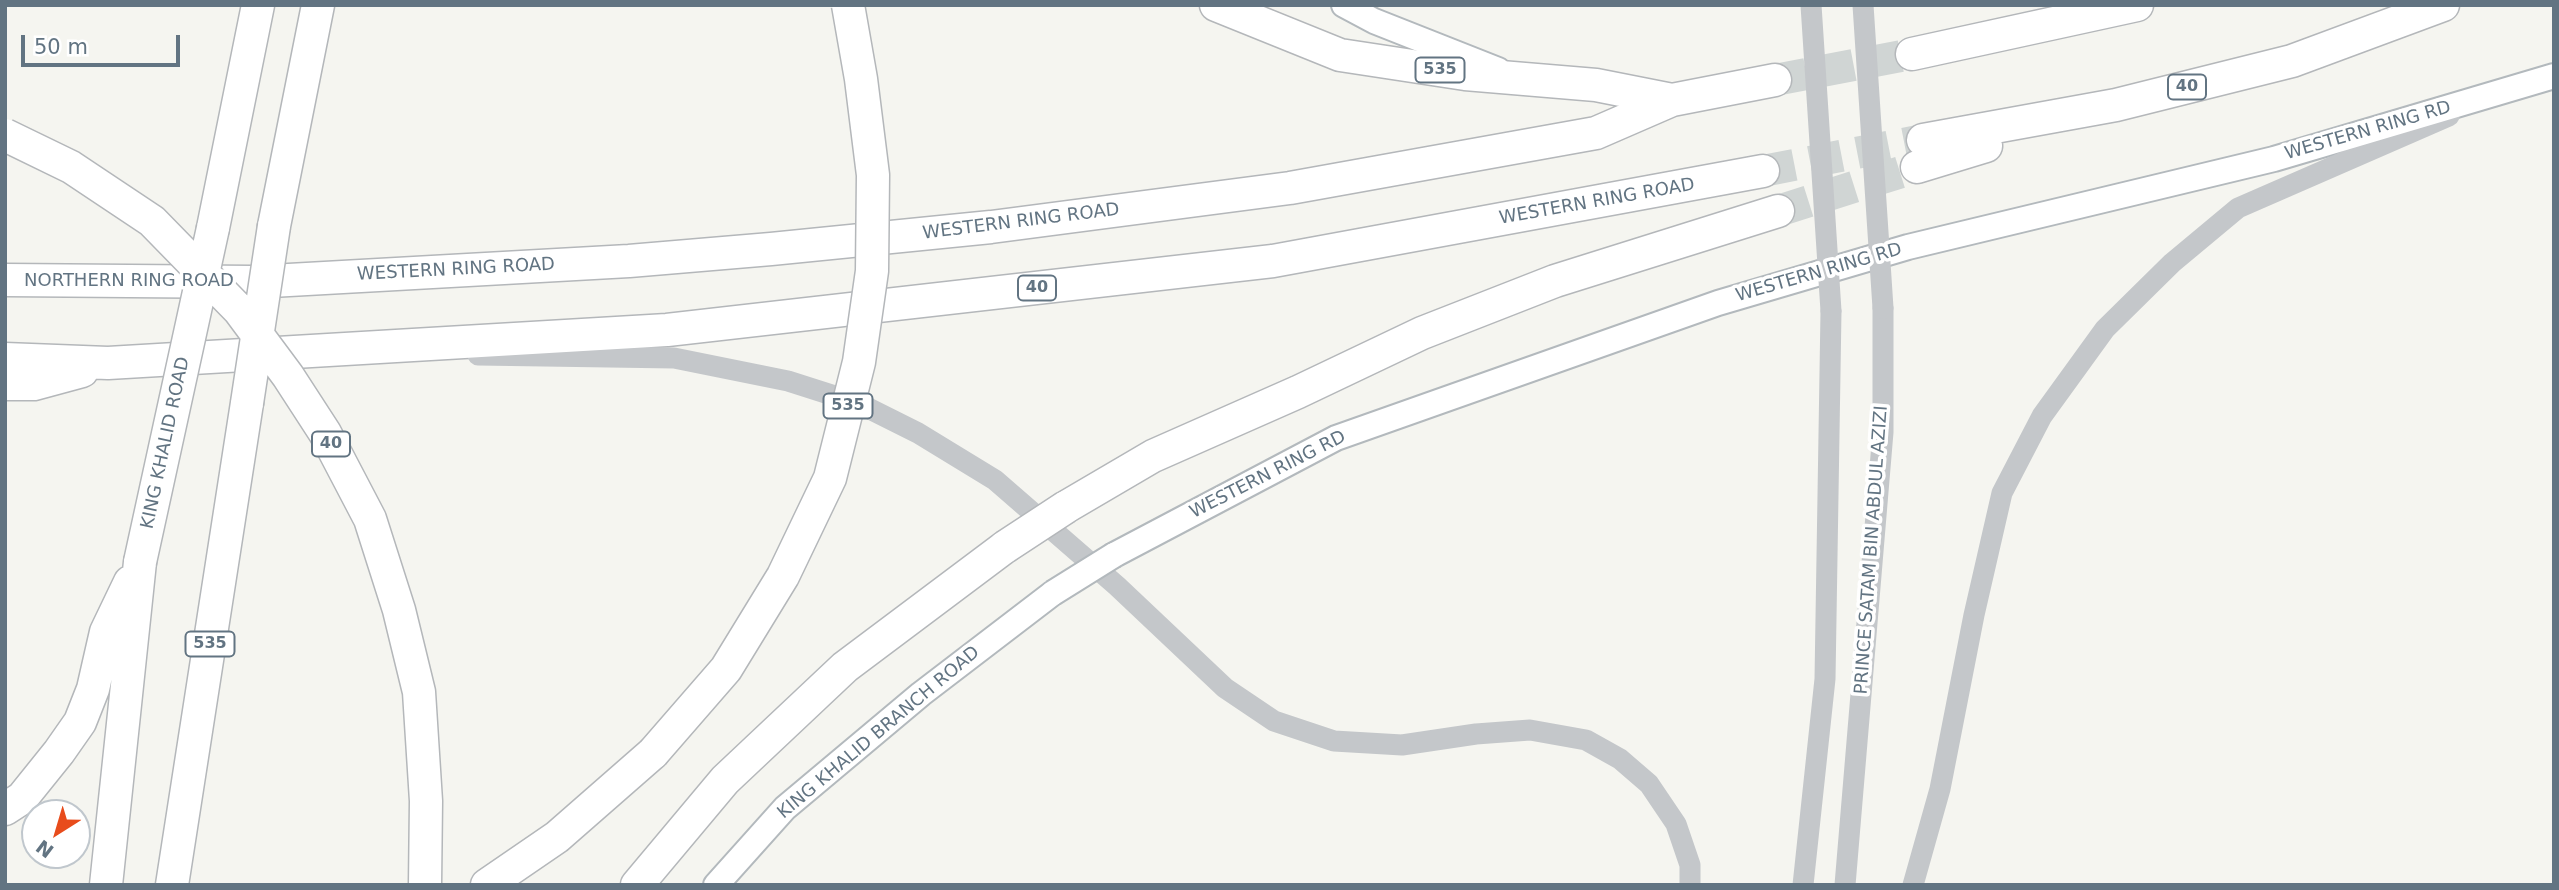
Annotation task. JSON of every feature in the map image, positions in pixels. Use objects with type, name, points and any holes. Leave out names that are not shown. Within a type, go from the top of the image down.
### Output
[{"type":"highway","name":"KING KHALID ROAD","points":[[106,885],[140,562],[213,228],[258,5]]},
{"type":"highway","name":"535","points":[[172,885],[274,226],[318,5]]},
{"type":"highway","name":"535","points":[[487,885],[557,837],[653,753],[726,668],[783,576],[830,478],[859,362],[872,271],[873,175],[848,5]]},
{"type":"highway","name":"535","points":[[1216,5],[1340,55],[1465,74],[1596,85],[1672,100]]},
{"type":"highway","points":[[1912,54],[2137,5]]},
{"type":"highway","name":"40","points":[[1920,154],[2292,61],[2443,5]]},
{"type":"highway","name":"WESTERN RING ROAD","points":[[253,282],[629,261],[1005,225],[1290,187],[1596,133],[1672,100],[1775,80]]},
{"type":"highway","name":"40","points":[[5,135],[71,167],[152,221],[239,310],[288,376],[325,433],[370,519],[399,610],[419,692],[426,801],[425,885]]},
{"type":"highway","name":"WESTERN RING ROAD","points":[[305,352],[667,330],[1273,261],[1763,171]]},
{"type":"highway","points":[[637,885],[725,780],[845,667],[1005,547],[1066,507],[1153,456],[1422,333],[1555,281],[1778,211]]},
{"type":"highway","name":"NORTHERN RING ROAD","points":[[5,280],[253,282]]},
{"type":"highway","name":"40","points":[[5,359],[108,363],[305,352]]},
{"type":"highway","name":"40","points":[[5,384],[34,384],[108,363]]},
{"type":"highway","points":[[5,809],[22,798],[80,722],[93,689],[106,632],[140,562]]},
{"type":"main road","points":[[1344,5],[1374,20],[1519,79]]},
{"type":"main road","name":"WESTERN RING RD","points":[[1053,593],[1115,555],[1336,438],[1717,303],[1908,247],[2274,159],[2554,75]]},
{"type":"main road","name":"KING KHALID BRANCH ROAD","points":[[716,885],[785,808],[921,694],[1053,593]]},
{"type":"street","points":[[1802,885],[1825,679],[1831,311],[1811,5]]},
{"type":"street","name":"PRINCE SATAM BIN ABDUL AZIZI","points":[[1845,885],[1884,432],[1882,308],[1863,5]]},
{"type":"street","points":[[1913,885],[1940,789],[1974,615],[2002,493],[2042,416],[2105,329],[2172,263],[2238,208],[2515,88]]},
{"type":"street","points":[[305,352],[674,358],[788,381],[860,404],[918,433],[995,480],[1117,586],[1225,688],[1273,721],[1334,741],[1402,745],[1476,734],[1530,730],[1586,740],[1620,759],[1649,784],[1676,824],[1690,865],[1690,885]]},
{"type":"tunnel","points":[[1775,80],[1912,54]]},
{"type":"tunnel","points":[[1763,171],[1923,140]]},
{"type":"tunnel","points":[[1778,211],[1917,167]]}]
